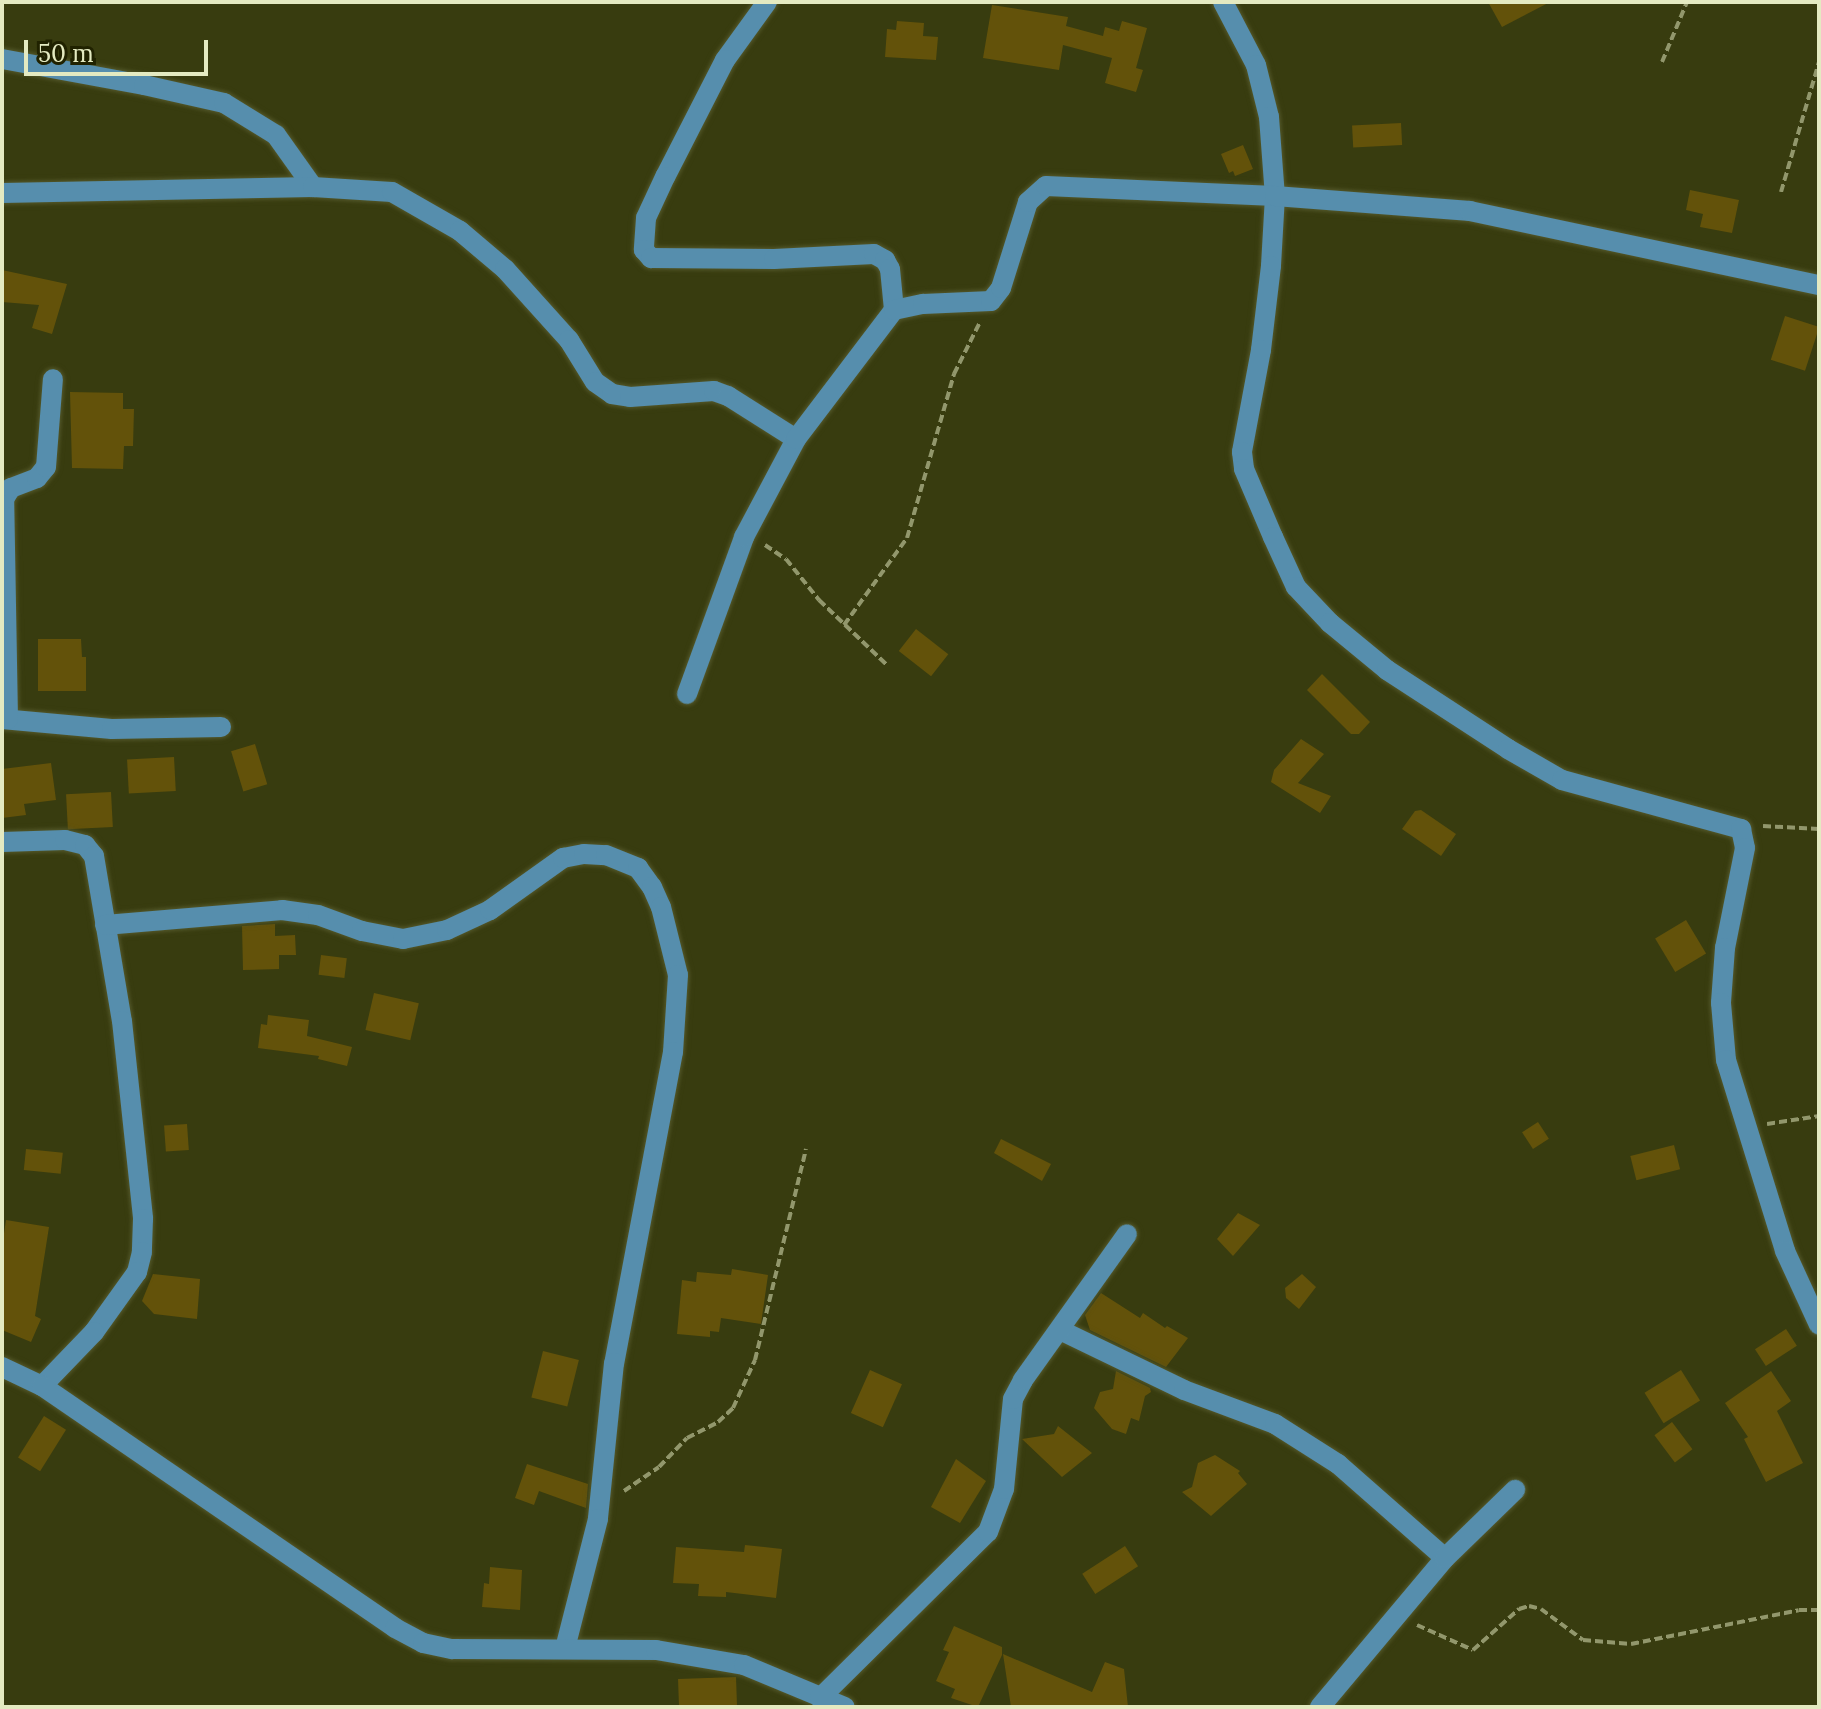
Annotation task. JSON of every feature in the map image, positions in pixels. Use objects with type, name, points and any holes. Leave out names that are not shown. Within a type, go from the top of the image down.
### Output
[{"type":"street","points":[[767,2],[725,60],[665,177],[646,218],[644,250],[651,258],[774,259],[874,254],[885,260],[890,269],[894,310]]},
{"type":"street","points":[[1223,2],[1256,65],[1269,117],[1275,196],[1261,350],[1242,452],[1249,484],[1296,587],[1330,623],[1387,670],[1549,772],[1604,793],[1741,829],[1745,848],[1725,948],[1721,1003],[1726,1060],[1785,1251],[1819,1325]]},
{"type":"street","points":[[2,59],[224,103],[276,135],[313,187]]},
{"type":"street","points":[[687,694],[744,537],[796,439],[894,310],[923,304],[991,301],[1001,288],[1028,202],[1046,186],[1275,196],[1470,211],[1819,285]]},
{"type":"street","points":[[2,193],[313,187],[392,192],[460,231],[505,269],[569,340],[595,382],[612,394],[630,397],[714,391],[728,396],[796,439]]},
{"type":"street","points":[[53,379],[46,467],[37,478],[11,488],[4,499],[5,719],[112,729],[221,727]]},
{"type":"street","points":[[2,842],[65,840],[85,845],[94,856],[122,1021],[143,1219],[142,1252],[137,1272],[110,1310],[42,1386]]},
{"type":"street","points":[[105,925],[282,910],[318,915],[362,931],[403,939],[447,930],[490,910],[563,858],[606,855],[638,868],[661,907],[678,975],[673,1052],[614,1363],[599,1509],[565,1648]]},
{"type":"street","points":[[2,1367],[42,1386],[414,1638],[452,1649],[656,1650],[744,1665],[835,1704],[988,1532],[1004,1489],[1013,1399],[1023,1380],[1127,1234]]},
{"type":"street","points":[[1060,1330],[1184,1390],[1275,1424],[1338,1464],[1445,1558]]},
{"type":"street","points":[[1320,1707],[1445,1558],[1515,1490]]},
{"type":"path","points":[[1662,62],[1687,2]]},
{"type":"path","points":[[1781,192],[1819,62]]},
{"type":"path","points":[[844,625],[907,538],[954,374],[991,301]]},
{"type":"path","points":[[744,537],[779,552],[844,625],[887,665]]},
{"type":"path","points":[[1741,829],[1775,825],[1819,829]]},
{"type":"path","points":[[1749,1127],[1819,1116]]},
{"type":"path","points":[[599,1509],[659,1467],[687,1438],[718,1422],[733,1408],[755,1360],[806,1149]]},
{"type":"path","points":[[1396,1616],[1473,1650],[1519,1609],[1529,1606],[1541,1609],[1583,1640],[1631,1644],[1799,1610],[1819,1610]]},
{"type":"building","points":[[1488,2],[1550,2],[1502,27]]},
{"type":"building","points":[[992,5],[1068,17],[1066,26],[1103,36],[1105,27],[1119,31],[1122,21],[1147,28],[1136,68],[1143,70],[1136,92],[1105,83],[1112,58],[1063,45],[1059,70],[983,58]]},
{"type":"building","points":[[897,21],[924,23],[923,36],[938,37],[936,60],[885,57],[887,29],[896,30]]},
{"type":"building","points":[[1401,123],[1402,145],[1353,148],[1352,126]]},
{"type":"building","points":[[1243,145],[1253,169],[1235,176],[1233,171],[1229,173],[1221,154]]},
{"type":"building","points":[[1690,190],[1739,200],[1732,233],[1700,227],[1703,214],[1686,210]]},
{"type":"building","points":[[2,270],[67,284],[52,334],[32,328],[39,305],[2,302]]},
{"type":"building","points":[[1785,316],[1819,327],[1805,371],[1771,360]]},
{"type":"building","points":[[70,392],[123,393],[123,409],[134,409],[133,446],[124,446],[123,469],[72,468]]},
{"type":"building","points":[[916,629],[948,654],[931,676],[899,651]]},
{"type":"building","points":[[38,639],[81,639],[82,657],[86,657],[86,691],[38,691]]},
{"type":"building","points":[[1322,674],[1370,722],[1359,734],[1351,734],[1307,690]]},
{"type":"building","points":[[1301,739],[1324,754],[1298,783],[1331,796],[1320,813],[1271,782],[1274,770]]},
{"type":"building","points":[[255,744],[267,784],[243,791],[231,751]]},
{"type":"building","points":[[174,757],[176,791],[129,793],[127,759]]},
{"type":"building","points":[[51,763],[56,800],[24,804],[26,815],[2,818],[2,769]]},
{"type":"building","points":[[111,792],[113,827],[68,829],[66,794]]},
{"type":"building","points":[[1421,810],[1456,834],[1441,856],[1402,829],[1415,811]]},
{"type":"building","points":[[1686,920],[1706,953],[1675,972],[1655,939]]},
{"type":"building","points":[[275,924],[275,936],[295,935],[296,955],[279,955],[279,969],[243,970],[242,926]]},
{"type":"building","points":[[321,955],[347,958],[344,978],[319,975]]},
{"type":"building","points":[[374,993],[419,1003],[410,1040],[365,1030]]},
{"type":"building","points":[[268,1015],[309,1020],[307,1036],[352,1047],[347,1066],[318,1059],[319,1056],[258,1048],[261,1024],[267,1025]]},
{"type":"building","points":[[1538,1122],[1549,1139],[1533,1149],[1522,1132]]},
{"type":"building","points":[[187,1124],[189,1150],[166,1152],[164,1126]]},
{"type":"building","points":[[1001,1139],[1051,1164],[1042,1181],[994,1153]]},
{"type":"building","points":[[1674,1145],[1680,1169],[1636,1180],[1630,1156]]},
{"type":"building","points":[[26,1149],[63,1153],[61,1174],[24,1170]]},
{"type":"building","points":[[1238,1213],[1260,1225],[1233,1256],[1217,1239]]},
{"type":"building","points":[[6,1220],[49,1227],[35,1316],[41,1319],[31,1342],[2,1330],[2,1247]]},
{"type":"building","points":[[732,1269],[768,1275],[761,1324],[721,1318],[719,1332],[710,1331],[710,1337],[677,1334],[682,1280],[696,1282],[697,1272],[731,1275]]},
{"type":"building","points":[[153,1274],[200,1279],[197,1319],[154,1314],[142,1301]]},
{"type":"building","points":[[1302,1274],[1316,1287],[1299,1309],[1286,1298],[1285,1288]]},
{"type":"building","points":[[1101,1293],[1140,1318],[1143,1313],[1165,1328],[1167,1326],[1188,1338],[1166,1367],[1090,1330],[1085,1315]]},
{"type":"building","points":[[1786,1329],[1797,1346],[1766,1366],[1755,1349]]},
{"type":"building","points":[[543,1351],[579,1360],[567,1407],[531,1398]]},
{"type":"building","points":[[870,1370],[902,1384],[883,1427],[851,1413]]},
{"type":"building","points":[[1681,1370],[1700,1401],[1664,1423],[1645,1393]]},
{"type":"building","points":[[1116,1371],[1150,1388],[1151,1392],[1145,1396],[1139,1421],[1131,1418],[1126,1434],[1112,1429],[1094,1408],[1100,1392],[1113,1389]]},
{"type":"building","points":[[1771,1371],[1791,1401],[1777,1411],[1803,1463],[1766,1482],[1744,1439],[1748,1437],[1725,1403]]},
{"type":"building","points":[[44,1416],[66,1430],[40,1471],[18,1458]]},
{"type":"building","points":[[1672,1422],[1692,1449],[1675,1462],[1654,1435]]},
{"type":"building","points":[[1058,1426],[1092,1453],[1062,1477],[1022,1439],[1054,1434]]},
{"type":"building","points":[[1215,1455],[1240,1471],[1238,1473],[1247,1484],[1211,1516],[1182,1492],[1192,1487],[1198,1463]]},
{"type":"building","points":[[956,1459],[986,1481],[960,1523],[931,1507]]},
{"type":"building","points":[[527,1464],[588,1484],[586,1508],[539,1491],[534,1505],[515,1498]]},
{"type":"building","points":[[745,1545],[782,1549],[776,1598],[726,1592],[726,1597],[698,1596],[699,1584],[673,1583],[676,1547],[744,1552]]},
{"type":"building","points":[[1125,1546],[1138,1566],[1095,1594],[1082,1574]]},
{"type":"building","points":[[490,1567],[522,1570],[520,1610],[482,1607],[484,1583],[489,1584]]},
{"type":"building","points":[[954,1626],[1002,1647],[1002,1655],[978,1707],[951,1698],[955,1689],[936,1681],[949,1652],[943,1650]]},
{"type":"building","points":[[1003,1654],[1092,1692],[1105,1662],[1124,1669],[1128,1707],[1011,1707]]},
{"type":"building","points":[[736,1677],[737,1707],[679,1707],[678,1679]]}]
